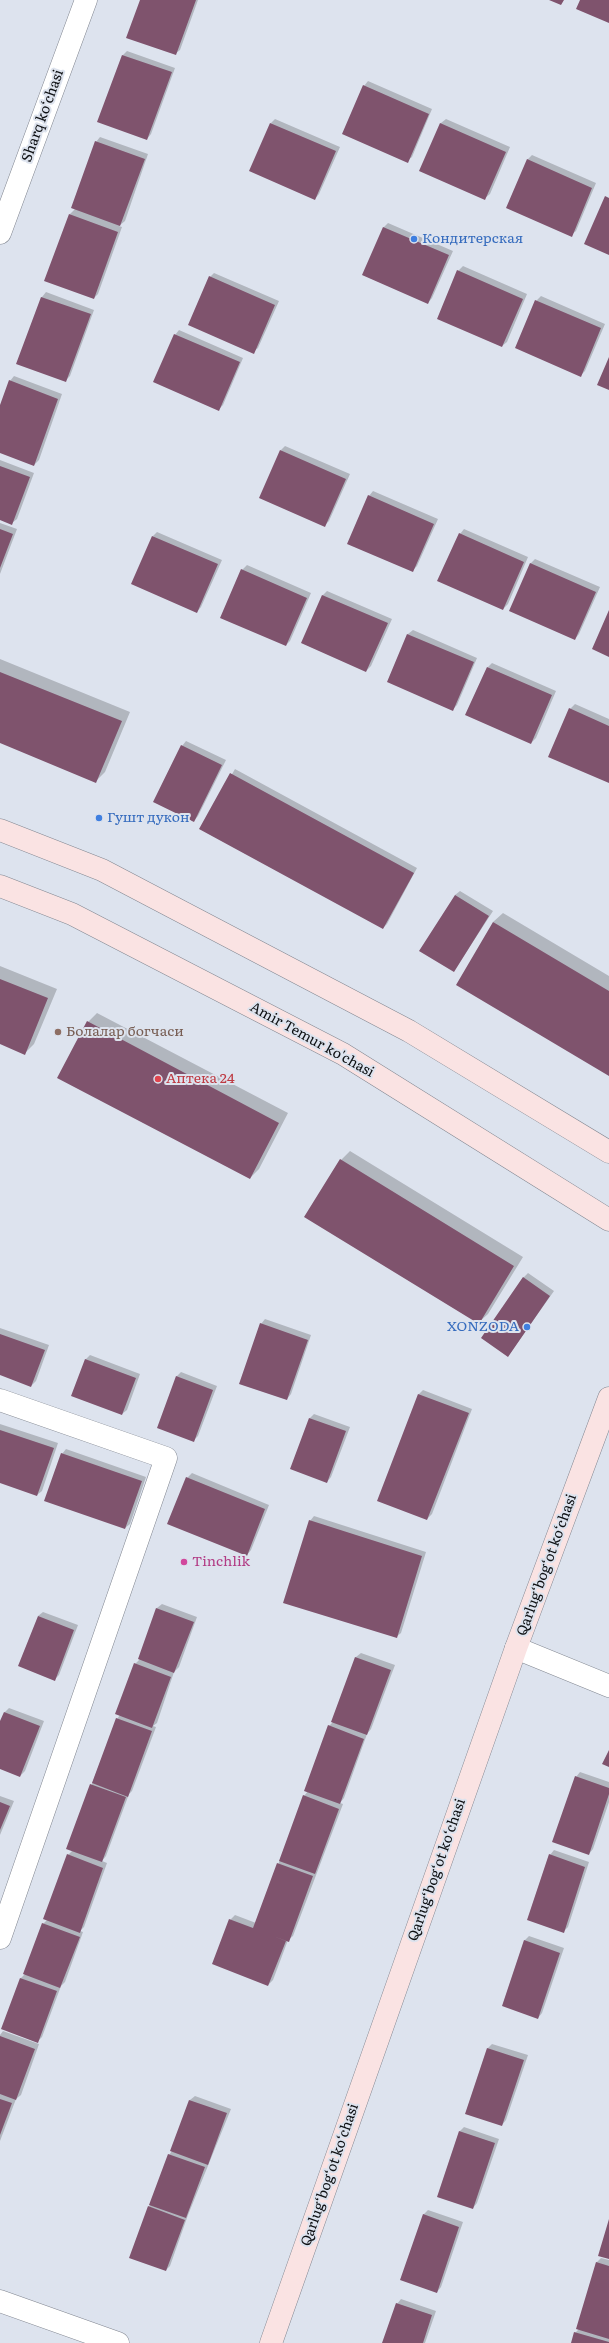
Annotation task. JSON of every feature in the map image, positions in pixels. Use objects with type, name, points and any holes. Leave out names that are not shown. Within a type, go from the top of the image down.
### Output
[{"type":"main road","points":[[0,830],[102,870],[409,1031],[609,1152]]},
{"type":"main road","name":"Amir Temur ko'chasi","points":[[0,886],[72,914],[343,1054],[609,1220]]},
{"type":"main road","name":"Qarlug‘bog‘ot ko‘chasi","points":[[271,2343],[516,1648],[609,1398]]},
{"type":"street","name":"Sharq ko‘chasi","points":[[0,233],[86,0]]},
{"type":"street","points":[[0,1400],[166,1458],[0,1938]]},
{"type":"street","points":[[516,1648],[609,1686]]},
{"type":"street","points":[[0,2301],[118,2343]]},
{"type":"building","points":[[140,0],[196,0],[176,55],[126,38]]},
{"type":"building","points":[[549,0],[564,0],[561,5]]},
{"type":"building","points":[[580,0],[609,0],[609,23],[576,9]]},
{"type":"building","points":[[122,55],[172,72],[147,140],[97,122]]},
{"type":"building","points":[[363,85],[429,114],[408,163],[342,134]]},
{"type":"building","points":[[270,123],[336,151],[315,200],[249,171]]},
{"type":"building","points":[[440,123],[506,152],[485,200],[419,171]]},
{"type":"building","points":[[95,141],[145,159],[120,226],[71,208]]},
{"type":"building","points":[[527,159],[592,188],[572,237],[506,208]]},
{"type":"building","points":[[605,196],[609,198],[609,255],[584,244]]},
{"type":"building","points":[[69,214],[118,232],[94,299],[44,281]]},
{"type":"building","points":[[383,227],[449,255],[428,304],[362,275]]},
{"type":"building","points":[[457,270],[523,299],[502,347],[437,319]]},
{"type":"building","points":[[209,276],[275,305],[254,354],[188,325]]},
{"type":"building","points":[[41,297],[91,314],[66,382],[16,364]]},
{"type":"building","points":[[535,300],[601,328],[581,377],[515,348]]},
{"type":"building","points":[[174,334],[240,362],[219,411],[153,382]]},
{"type":"building","points":[[609,357],[609,390],[597,385]]},
{"type":"building","points":[[9,380],[58,399],[34,466],[0,453],[0,405]]},
{"type":"building","points":[[280,450],[346,479],[325,527],[259,498]]},
{"type":"building","points":[[0,466],[30,477],[12,525],[0,520]]},
{"type":"building","points":[[368,495],[434,524],[413,572],[347,544]]},
{"type":"building","points":[[0,529],[13,534],[0,568]]},
{"type":"building","points":[[459,533],[524,562],[503,610],[437,581]]},
{"type":"building","points":[[152,536],[218,564],[197,613],[131,584]]},
{"type":"building","points":[[530,563],[596,592],[575,640],[509,611]]},
{"type":"building","points":[[241,569],[307,598],[286,646],[220,618]]},
{"type":"building","points":[[322,595],[388,623],[366,672],[301,643]]},
{"type":"building","points":[[609,610],[609,657],[592,649]]},
{"type":"building","points":[[407,634],[474,662],[453,711],[387,682]]},
{"type":"building","points":[[487,667],[552,695],[531,744],[465,715]]},
{"type":"building","points":[[0,672],[122,721],[96,783],[0,743]]},
{"type":"building","points":[[569,708],[609,726],[609,783],[548,757]]},
{"type":"building","points":[[181,745],[222,765],[194,822],[153,802]]},
{"type":"building","points":[[230,773],[414,873],[383,929],[199,829]]},
{"type":"building","points":[[455,895],[489,916],[454,972],[419,951]]},
{"type":"building","points":[[493,922],[609,991],[609,1076],[456,985]]},
{"type":"building","points":[[0,979],[48,998],[25,1055],[0,1044]]},
{"type":"building","points":[[87,1021],[279,1123],[250,1179],[57,1078]]},
{"type":"building","points":[[340,1159],[514,1266],[479,1324],[304,1217]]},
{"type":"building","points":[[523,1277],[550,1296],[508,1357],[481,1338]]},
{"type":"building","points":[[260,1323],[308,1340],[287,1400],[239,1384]]},
{"type":"building","points":[[0,1334],[45,1350],[31,1387],[0,1375]]},
{"type":"building","points":[[85,1359],[136,1378],[122,1415],[71,1396]]},
{"type":"building","points":[[176,1376],[213,1390],[194,1442],[157,1428]]},
{"type":"building","points":[[418,1394],[469,1413],[427,1520],[377,1501]]},
{"type":"building","points":[[309,1418],[346,1431],[327,1483],[290,1469]]},
{"type":"building","points":[[0,1430],[54,1448],[37,1496],[0,1483]]},
{"type":"building","points":[[61,1453],[142,1481],[125,1529],[44,1501]]},
{"type":"building","points":[[186,1477],[265,1509],[247,1556],[167,1524]]},
{"type":"building","points":[[309,1520],[422,1556],[397,1638],[283,1603]]},
{"type":"building","points":[[156,1608],[194,1622],[174,1673],[138,1659]]},
{"type":"building","points":[[38,1616],[74,1630],[55,1681],[18,1666]]},
{"type":"building","points":[[355,1657],[391,1670],[367,1735],[331,1722]]},
{"type":"building","points":[[134,1663],[171,1677],[152,1728],[115,1714]]},
{"type":"building","points":[[4,1712],[40,1726],[20,1777],[0,1769],[0,1721]]},
{"type":"building","points":[[116,1718],[152,1731],[128,1797],[92,1783]]},
{"type":"building","points":[[328,1725],[364,1739],[340,1804],[304,1791]]},
{"type":"building","points":[[609,1750],[609,1767],[602,1764]]},
{"type":"building","points":[[575,1776],[609,1788],[609,1794],[589,1855],[552,1842]]},
{"type":"building","points":[[90,1784],[126,1797],[102,1862],[66,1849]]},
{"type":"building","points":[[303,1795],[339,1809],[315,1874],[279,1861]]},
{"type":"building","points":[[0,1802],[10,1806],[0,1830]]},
{"type":"building","points":[[67,1854],[103,1868],[80,1933],[43,1919]]},
{"type":"building","points":[[549,1854],[585,1867],[564,1933],[527,1920]]},
{"type":"building","points":[[277,1863],[313,1876],[289,1942],[273,1936],[286,1941],[268,1986],[212,1964],[229,1919],[253,1928]]},
{"type":"building","points":[[42,1923],[80,1937],[60,1988],[23,1974]]},
{"type":"building","points":[[524,1940],[560,1953],[538,2019],[502,2006]]},
{"type":"building","points":[[20,1978],[57,1991],[38,2043],[1,2029]]},
{"type":"building","points":[[0,2036],[35,2049],[16,2100],[0,2094]]},
{"type":"building","points":[[487,2048],[524,2060],[502,2126],[465,2114]]},
{"type":"building","points":[[0,2099],[12,2103],[0,2135]]},
{"type":"building","points":[[189,2100],[227,2113],[208,2165],[170,2151]]},
{"type":"building","points":[[459,2131],[495,2143],[473,2209],[437,2197]]},
{"type":"building","points":[[168,2154],[205,2167],[186,2218],[149,2205]]},
{"type":"building","points":[[148,2206],[185,2220],[166,2271],[129,2258]]},
{"type":"building","points":[[423,2214],[459,2227],[437,2293],[400,2280]]},
{"type":"building","points":[[609,2219],[609,2259],[598,2256]]},
{"type":"building","points":[[596,2262],[609,2266],[609,2339],[576,2329]]},
{"type":"building","points":[[396,2303],[432,2315],[423,2343],[382,2343]]},
{"type":"building","points":[[574,2332],[609,2342],[609,2343],[571,2343]]},
{"type":"place","name":"Кондитерская","points":[[414,239]]},
{"type":"place","name":"Гушт дукон","points":[[99,818]]},
{"type":"place","name":"Болалар богчаси","points":[[58,1032]]},
{"type":"place","name":"Аптека 24","points":[[158,1079]]},
{"type":"place","name":"XONZODA","points":[[527,1327]]},
{"type":"place","name":"Tinchlik","points":[[184,1562]]}]
